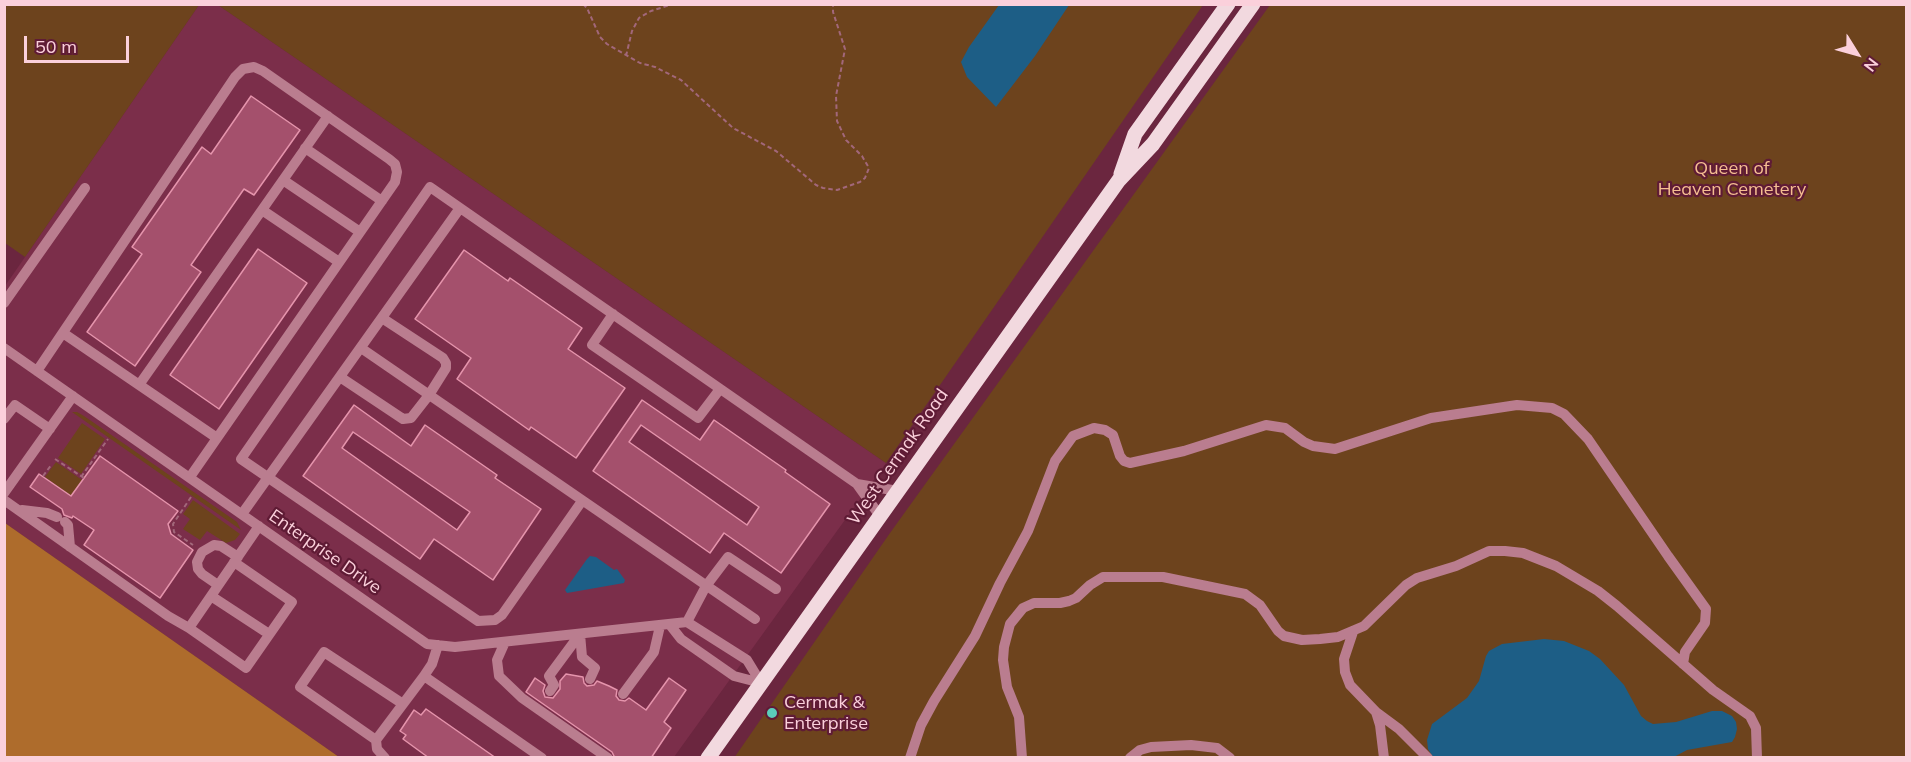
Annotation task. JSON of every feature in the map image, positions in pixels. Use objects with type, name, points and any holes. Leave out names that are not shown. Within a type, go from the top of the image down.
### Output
[{"type":"main road","name":"West Cermak Road","points":[[1119,180],[1135,134],[1228,4]]},
{"type":"main road","name":"West Cermak Road","points":[[708,758],[1119,180],[1153,144],[1253,4]]},
{"type":"street","points":[[37,371],[235,77],[243,69],[254,67],[263,71],[328,116],[395,164],[398,172],[395,182],[189,477]]},
{"type":"street","points":[[139,385],[328,116]]},
{"type":"street","points":[[305,148],[382,201]]},
{"type":"street","points":[[283,180],[360,232]]},
{"type":"street","points":[[582,501],[502,615],[495,620],[485,621],[472,617],[241,459],[430,187],[857,484],[879,516]]},
{"type":"street","points":[[4,303],[85,188]]},
{"type":"street","points":[[242,514],[460,208]]},
{"type":"street","points":[[262,210],[339,262]]},
{"type":"street","points":[[613,314],[592,345],[698,418],[720,388]]},
{"type":"street","points":[[340,377],[403,419],[411,418],[429,395],[446,368],[443,358],[382,318]]},
{"type":"street","points":[[63,333],[217,438]]},
{"type":"street","name":"Enterprise Drive","points":[[4,348],[428,644],[455,647],[687,622]]},
{"type":"street","points":[[361,348],[755,619]]},
{"type":"street","points":[[4,493],[73,396]]},
{"type":"street","points":[[4,419],[15,405],[50,429]]},
{"type":"street","points":[[910,758],[921,725],[975,636],[1028,531],[1055,461],[1074,436],[1094,428],[1105,430],[1113,435],[1120,456],[1124,461],[1130,463],[1184,451],[1266,425],[1285,428],[1313,446],[1335,449],[1431,418],[1517,405],[1552,408],[1564,414],[1588,439],[1706,609],[1705,623],[1685,652],[1683,664]]},
{"type":"street","points":[[857,484],[897,491]]},
{"type":"street","points":[[4,500],[246,668],[292,602],[221,546],[214,544],[202,552],[197,562],[202,574],[218,585]]},
{"type":"street","points":[[18,510],[48,513],[61,520],[68,525],[70,546]]},
{"type":"street","points":[[189,628],[260,526]]},
{"type":"street","points":[[1022,758],[1019,717],[1007,687],[1003,660],[1010,624],[1023,608],[1034,603],[1069,601],[1103,577],[1170,578],[1245,594],[1260,605],[1278,631],[1292,639],[1320,639],[1338,637],[1364,626],[1406,585],[1418,578],[1456,566],[1489,551],[1505,551],[1522,553],[1556,566],[1598,591],[1713,690],[1750,716],[1756,728],[1757,758]]},
{"type":"street","points":[[760,683],[747,660],[687,622],[706,586],[728,557],[776,589]]},
{"type":"street","points":[[211,596],[269,634]]},
{"type":"street","points":[[623,694],[654,652],[665,625],[734,676],[760,683]]},
{"type":"street","points":[[1353,632],[1344,659],[1345,672],[1350,684],[1376,712],[1399,729],[1428,758]]},
{"type":"street","points":[[580,634],[582,657],[595,668],[590,679]]},
{"type":"street","points":[[550,691],[554,686],[549,675],[580,634]]},
{"type":"street","points":[[505,642],[497,660],[500,676],[522,698],[608,758]]},
{"type":"street","points":[[385,758],[377,749],[376,740],[432,664],[438,645]]},
{"type":"street","points":[[376,740],[300,687],[324,652],[403,704]]},
{"type":"street","points":[[424,676],[542,758]]},
{"type":"street","points":[[1376,712],[1380,724],[1384,758]]},
{"type":"street","points":[[1130,758],[1140,750],[1151,747],[1191,745],[1217,748],[1230,758]]},
{"type":"path","points":[[583,4],[600,37],[607,44],[626,56],[681,80],[733,128],[776,151],[816,185],[831,190],[849,188],[865,178],[869,168],[862,156],[846,140],[837,122],[838,81],[845,49],[833,12],[834,4]]},
{"type":"path","points":[[626,56],[632,31],[639,18],[651,11],[673,4]]},
{"type":"path","points":[[55,459],[83,478],[108,439]]},
{"type":"path","points":[[43,476],[52,464]]},
{"type":"path","points":[[191,497],[173,524],[174,532],[196,547]]},
{"type":"path","points":[[181,542],[183,538]]},
{"type":"shaded area","points":[[199,5],[218,5],[886,463],[674,757],[339,757],[5,523],[5,286]]},
{"type":"shaded area","points":[[5,523],[339,757],[5,757]]},
{"type":"green space","points":[[5,4],[199,5],[25,257],[5,243]]},
{"type":"green space","points":[[218,5],[1203,5],[886,463]]},
{"type":"green space","name":"Queen of Heaven Cemetery","points":[[1270,5],[1906,5],[1906,757],[734,758],[890,533]]},
{"type":"green space","points":[[72,412],[84,416],[237,522],[241,530]]},
{"type":"green space","points":[[82,423],[105,439],[81,474],[58,458]]},
{"type":"green space","points":[[56,462],[82,480],[71,496],[45,477]]},
{"type":"green space","points":[[193,500],[240,534],[235,540],[226,543],[207,531],[200,540],[183,529],[190,519],[183,514]]},
{"type":"water","points":[[999,5],[1069,5],[1035,56],[996,107],[967,77],[961,62]]},
{"type":"water","points":[[590,556],[596,557],[614,570],[617,569],[625,580],[624,583],[567,593],[565,590]]},
{"type":"water","points":[[1544,639],[1564,641],[1589,651],[1600,659],[1624,685],[1641,716],[1647,721],[1653,724],[1676,722],[1712,711],[1722,711],[1732,716],[1736,722],[1735,737],[1732,742],[1687,750],[1672,758],[1433,757],[1428,749],[1427,740],[1432,724],[1467,698],[1479,681],[1489,651],[1502,644]]},
{"type":"building","points":[[251,96],[300,130],[254,195],[244,189],[191,265],[201,272],[135,366],[87,332],[142,254],[132,247],[202,147],[211,154]]},
{"type":"building","points":[[258,249],[307,283],[219,409],[170,375]]},
{"type":"building","points":[[464,250],[508,281],[510,278],[582,328],[568,349],[625,388],[576,458],[531,427],[529,430],[457,379],[471,358],[415,319]]},
{"type":"building","points":[[642,400],[700,440],[714,420],[830,504],[781,573],[724,533],[710,553],[593,471]],"holes":[[[641,425],[759,507],[747,525],[629,442]]]},
{"type":"building","points":[[354,405],[411,446],[425,425],[497,475],[495,478],[541,509],[493,580],[434,539],[420,559],[303,476]],"holes":[[[353,432],[470,512],[457,530],[342,448]]]},
{"type":"building","points":[[100,456],[178,511],[168,524],[171,534],[193,550],[160,598],[84,545],[94,530],[73,516],[72,518],[64,515],[62,509],[30,487],[39,474],[71,496]]},
{"type":"building","points":[[566,674],[583,677],[587,686],[594,685],[597,681],[609,686],[617,690],[616,696],[619,700],[625,701],[629,698],[646,710],[669,678],[686,690],[664,722],[671,728],[651,758],[615,758],[612,752],[526,692],[535,678],[545,685],[543,691],[545,697],[553,698],[560,689],[560,681]]},
{"type":"building","points":[[426,709],[496,758],[429,758],[403,739],[406,735],[400,731],[414,710],[421,715]]},
{"type":"place","name":"Cermak & Enterprise","points":[[772,713]]}]
